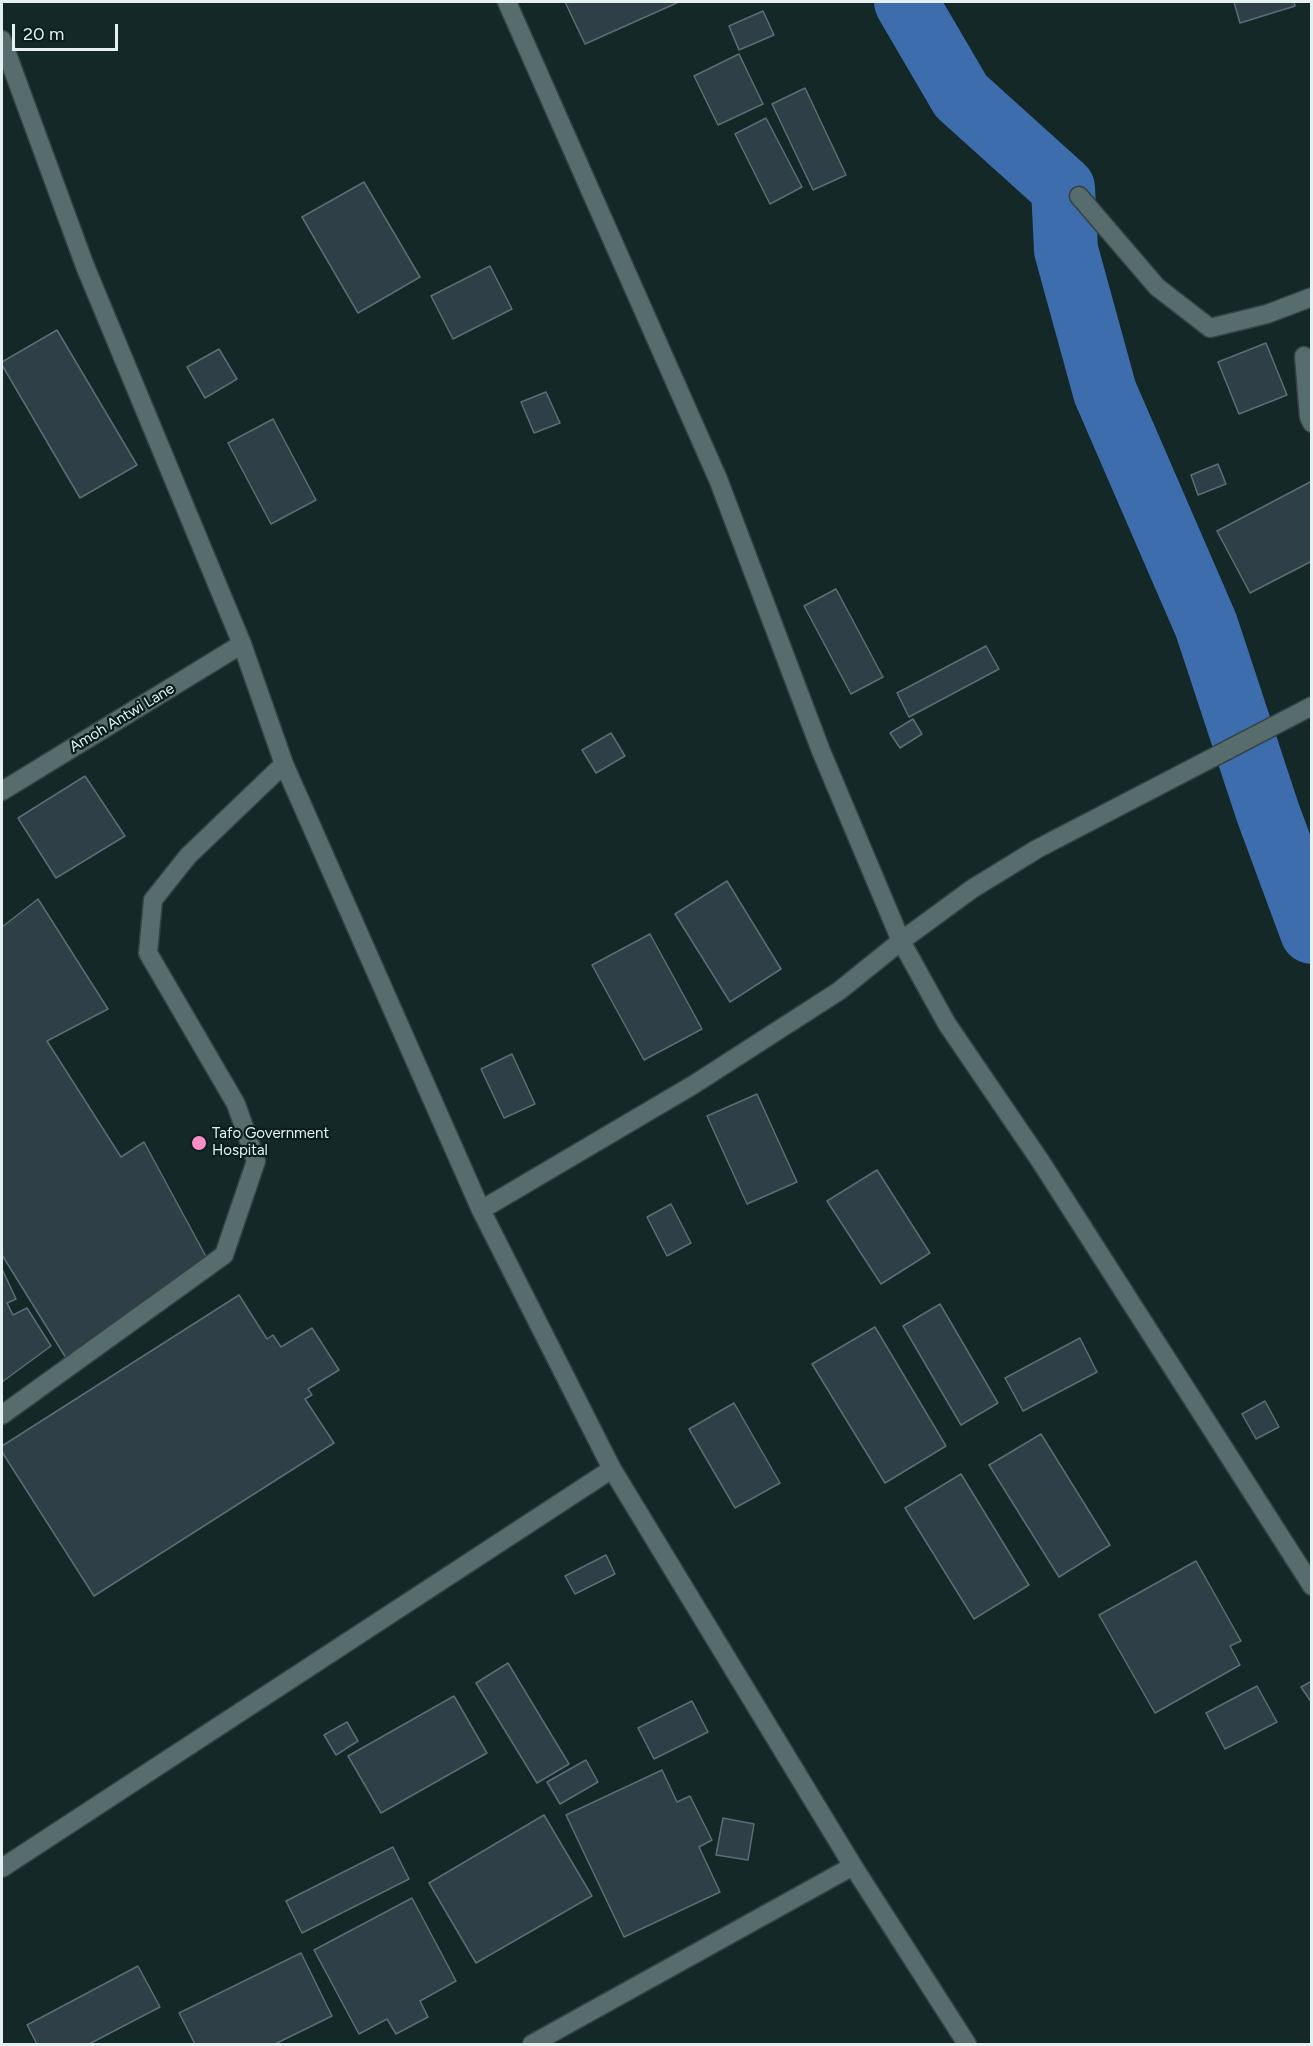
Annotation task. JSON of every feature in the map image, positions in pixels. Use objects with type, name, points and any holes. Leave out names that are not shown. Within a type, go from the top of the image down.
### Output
[{"type":"street","points":[[507,2],[718,479],[821,751],[901,941],[947,1024],[1041,1162],[1311,1586]]},
{"type":"street","points":[[2,40],[85,266],[242,644],[284,764],[481,1210],[612,1469],[853,1866],[967,2044]]},
{"type":"street","points":[[1080,196],[1157,286],[1210,328],[1267,314],[1311,297]]},
{"type":"street","points":[[1305,356],[1311,423]]},
{"type":"street","name":"Amoh Antwi Lane","points":[[2,791],[242,644]]},
{"type":"street","points":[[481,1210],[693,1085],[839,991],[901,941],[972,889],[1037,849],[1311,706]]},
{"type":"street","points":[[2,1415],[224,1255],[256,1161],[236,1104],[148,953],[153,900],[188,856],[284,764]]},
{"type":"street","points":[[2,1868],[612,1469]]},
{"type":"street","points":[[532,2044],[853,1866]]},
{"type":"building","points":[[565,2],[679,2],[585,44]]},
{"type":"building","points":[[1234,2],[1294,2],[1295,6],[1240,23]]},
{"type":"building","points":[[763,11],[774,35],[739,50],[729,26]]},
{"type":"building","points":[[739,54],[763,104],[718,125],[694,76]]},
{"type":"building","points":[[805,88],[846,175],[813,190],[772,104]]},
{"type":"building","points":[[766,118],[802,187],[770,204],[735,134]]},
{"type":"building","points":[[364,182],[420,277],[358,313],[302,217]]},
{"type":"building","points":[[490,266],[512,309],[453,339],[431,296]]},
{"type":"building","points":[[57,330],[137,465],[80,498],[2,365],[2,362]]},
{"type":"building","points":[[1266,343],[1287,395],[1239,414],[1218,362]]},
{"type":"building","points":[[219,349],[237,379],[205,398],[187,367]]},
{"type":"building","points":[[546,392],[560,423],[534,433],[521,402]]},
{"type":"building","points":[[273,419],[316,500],[271,524],[228,443]]},
{"type":"building","points":[[1218,464],[1226,484],[1198,495],[1191,475]]},
{"type":"building","points":[[1312,481],[1312,561],[1250,593],[1217,531]]},
{"type":"building","points":[[836,589],[883,677],[851,694],[804,606]]},
{"type":"building","points":[[986,646],[999,669],[909,717],[897,693]]},
{"type":"building","points":[[913,719],[922,734],[900,748],[890,733]]},
{"type":"building","points":[[611,733],[625,756],[596,773],[582,750]]},
{"type":"building","points":[[85,776],[125,836],[56,878],[18,818]]},
{"type":"building","points":[[727,881],[781,969],[730,1002],[675,914]]},
{"type":"building","points":[[38,899],[108,1009],[47,1041],[121,1157],[144,1142],[209,1262],[66,1358],[2,1255],[2,927]]},
{"type":"building","points":[[650,934],[702,1029],[644,1060],[592,965]]},
{"type":"building","points":[[512,1054],[535,1104],[504,1118],[481,1069]]},
{"type":"building","points":[[757,1094],[797,1182],[747,1204],[707,1116]]},
{"type":"building","points":[[877,1170],[930,1253],[881,1284],[827,1201]]},
{"type":"building","points":[[671,1204],[691,1243],[667,1256],[647,1217]]},
{"type":"building","points":[[2,1269],[16,1299],[7,1303],[13,1315],[27,1308],[51,1346],[2,1382]]},
{"type":"building","points":[[239,1295],[267,1339],[273,1335],[281,1347],[312,1328],[339,1370],[308,1389],[312,1395],[305,1399],[334,1443],[94,1596],[2,1452],[2,1446]]},
{"type":"building","points":[[940,1304],[998,1403],[961,1425],[903,1326]]},
{"type":"building","points":[[875,1327],[946,1446],[885,1483],[812,1364]]},
{"type":"building","points":[[1080,1338],[1097,1372],[1023,1411],[1005,1378]]},
{"type":"building","points":[[1265,1401],[1279,1427],[1256,1439],[1242,1414]]},
{"type":"building","points":[[734,1403],[780,1483],[735,1508],[689,1429]]},
{"type":"building","points":[[1041,1434],[1110,1545],[1059,1577],[989,1465]]},
{"type":"building","points":[[961,1474],[1029,1585],[974,1619],[905,1508]]},
{"type":"building","points":[[606,1555],[615,1574],[575,1594],[565,1576]]},
{"type":"building","points":[[1196,1561],[1241,1641],[1230,1646],[1240,1665],[1155,1713],[1099,1615]]},
{"type":"building","points":[[508,1663],[569,1764],[537,1783],[476,1683]]},
{"type":"building","points":[[1312,1681],[1312,1703],[1301,1687]]},
{"type":"building","points":[[1257,1686],[1277,1722],[1225,1749],[1206,1713]]},
{"type":"building","points":[[454,1696],[487,1753],[381,1813],[348,1756]]},
{"type":"building","points":[[692,1701],[708,1732],[654,1759],[638,1728]]},
{"type":"building","points":[[347,1722],[358,1741],[336,1755],[324,1735]]},
{"type":"building","points":[[586,1760],[598,1782],[560,1804],[547,1782]]},
{"type":"building","points":[[662,1770],[677,1802],[690,1796],[712,1840],[699,1847],[720,1892],[624,1937],[566,1815]]},
{"type":"building","points":[[544,1815],[592,1896],[476,1963],[429,1883]]},
{"type":"building","points":[[723,1818],[754,1824],[748,1860],[716,1855]]},
{"type":"building","points":[[393,1847],[409,1879],[302,1933],[286,1901]]},
{"type":"building","points":[[412,1898],[456,1981],[420,2001],[428,2017],[396,2034],[387,2019],[359,2034],[314,1950]]},
{"type":"building","points":[[301,1953],[332,2016],[275,2044],[195,2044],[179,2013]]},
{"type":"building","points":[[138,1966],[160,2007],[89,2044],[37,2044],[27,2025]]},
{"type":"waterway","points":[[906,2],[961,96],[1063,188],[1066,250],[1105,392],[1206,625],[1268,813],[1312,932]]},
{"type":"place","name":"Tafo Government Hospital","points":[[199,1143]]}]
